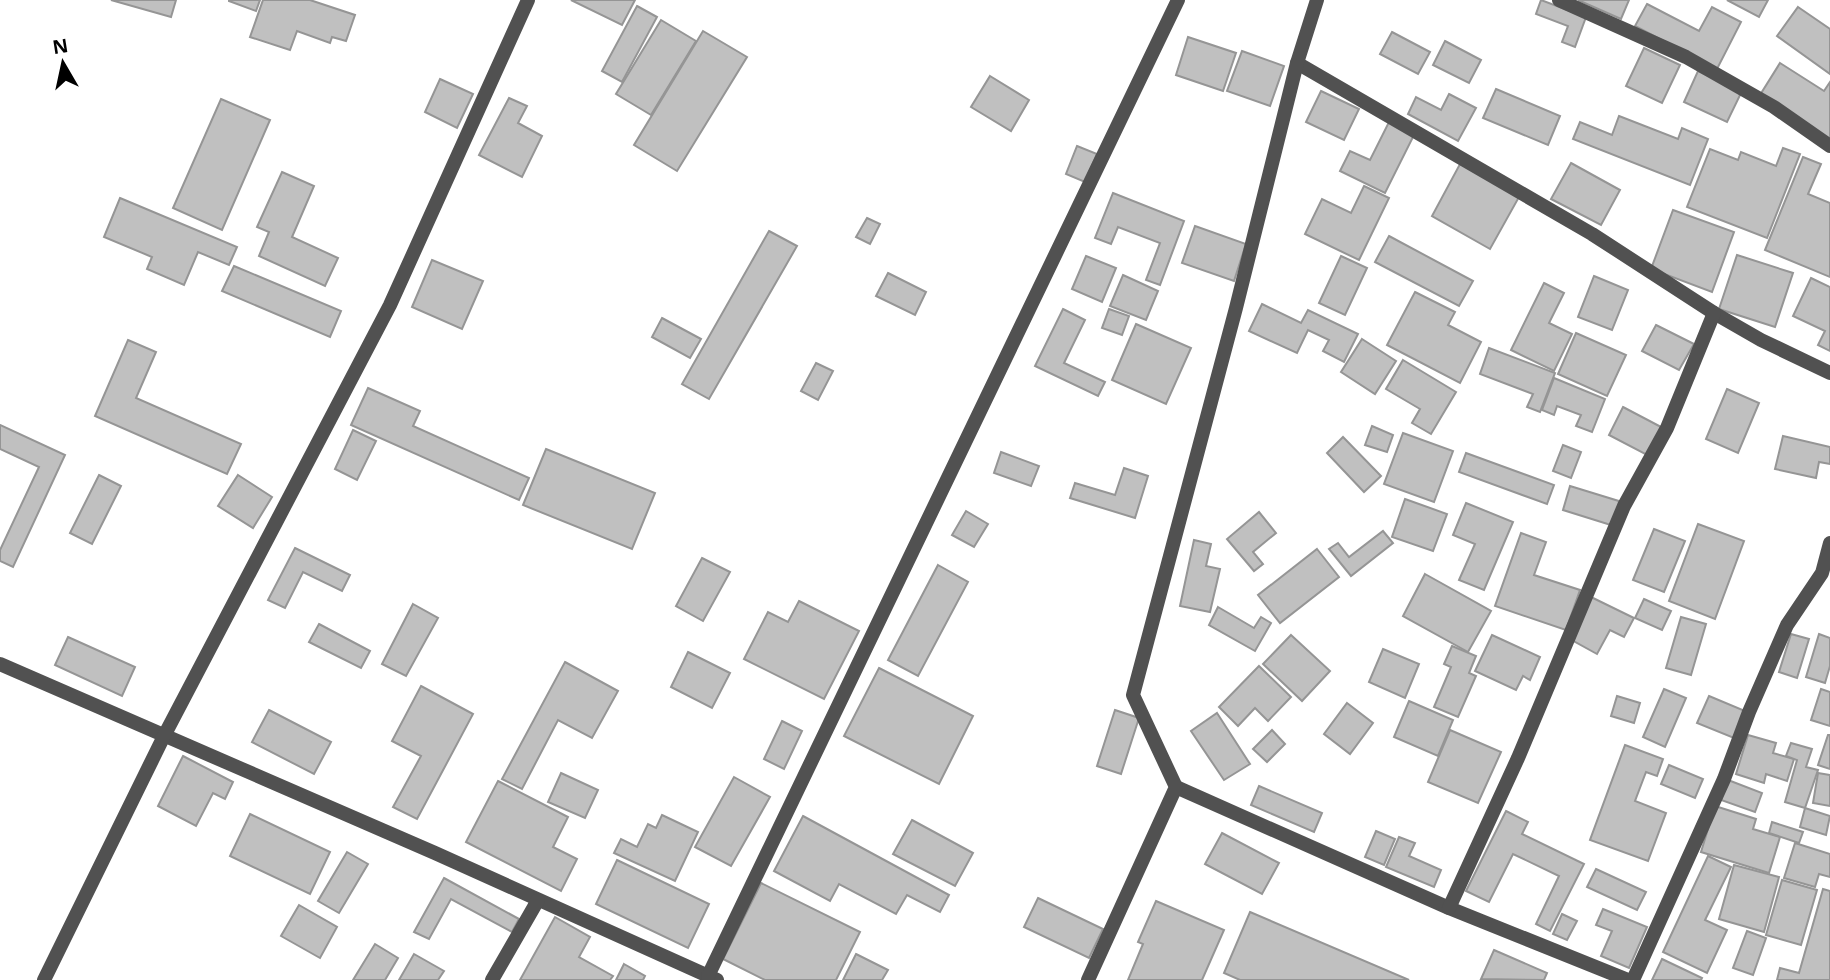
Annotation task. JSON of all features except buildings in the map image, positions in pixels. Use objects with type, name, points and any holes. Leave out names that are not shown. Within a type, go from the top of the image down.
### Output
[{"type":"street","points":[[44,980],[164,736],[390,305],[528,0]]},
{"type":"street","points":[[0,664],[713,978],[1178,0]]},
{"type":"street","points":[[1317,0],[1297,63],[1239,295],[1133,695],[1176,788],[1449,908],[1628,980]]},
{"type":"street","points":[[1559,0],[1686,57],[1774,107],[1830,146]]},
{"type":"street","points":[[1297,63],[1592,233],[1714,313],[1761,340],[1830,373]]},
{"type":"street","points":[[1449,908],[1518,758],[1624,506],[1667,428],[1714,313]]},
{"type":"street","points":[[1633,980],[1724,779],[1749,712],[1787,625],[1822,573],[1830,543]]},
{"type":"street","points":[[1088,980],[1176,788]]},
{"type":"street","points":[[492,980],[538,900]]}]
